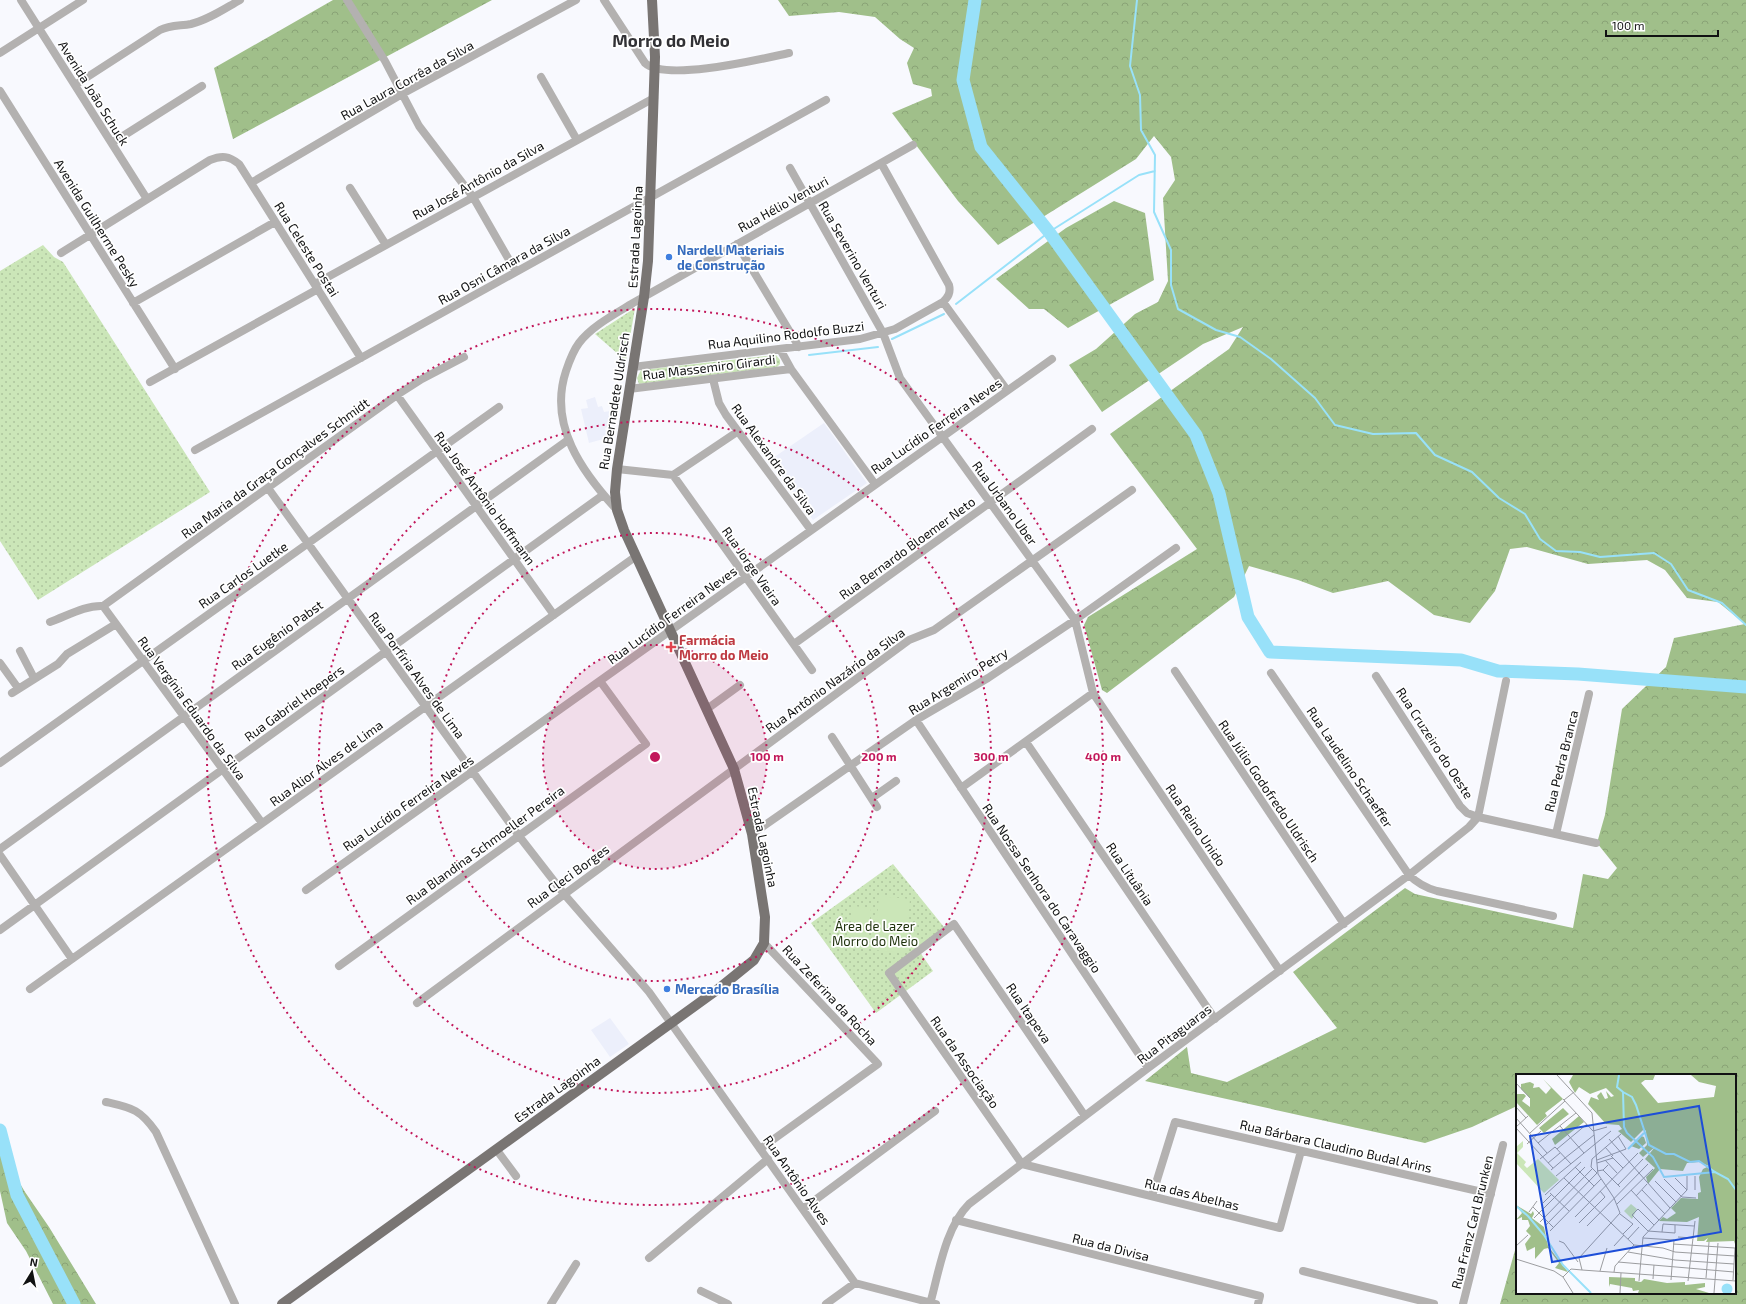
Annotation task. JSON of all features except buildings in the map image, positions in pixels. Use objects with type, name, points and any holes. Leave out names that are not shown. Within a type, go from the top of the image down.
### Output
[{"type":"main road","name":"Estrada Lagoinha","points":[[644,297],[648,261],[655,69],[652,0]]},
{"type":"main road","name":"Rua Bernadete Uldrisch","points":[[617,510],[615,492],[617,469],[644,297]]},
{"type":"main road","name":"Estrada Lagoinha","points":[[282,1304],[672,1023],[747,966],[760,951],[764,943],[765,917],[752,834],[734,769],[636,557],[617,510]]},
{"type":"street","name":"Avenida João Schuck","points":[[21,0],[147,199]]},
{"type":"street","points":[[0,53],[82,0]]},
{"type":"street","points":[[75,85],[160,30],[166,27],[190,24],[199,21],[240,0]]},
{"type":"street","points":[[347,0],[385,61],[425,135],[473,197],[516,272]]},
{"type":"street","name":"Rua Laura Corrêa da Silva","points":[[251,183],[402,94],[576,0]]},
{"type":"street","points":[[604,0],[645,63],[655,69],[713,68],[789,53]]},
{"type":"street","points":[[541,77],[577,140]]},
{"type":"street","points":[[112,143],[202,86]]},
{"type":"street","name":"Avenida Guilherme Pesky","points":[[0,91],[174,369]]},
{"type":"street","name":"Rua José Antônio da Silva","points":[[150,382],[386,245],[654,98]]},
{"type":"street","name":"Rua Osni Câmara da Silva","points":[[194,450],[826,100]]},
{"type":"street","name":"Rua Hélio Venturi","points":[[644,297],[913,145]]},
{"type":"street","name":"Rua Celeste Postai","points":[[147,199],[218,156],[228,157],[239,164],[361,358]]},
{"type":"street","name":"Rua Aquilino Rodolfo Buzzi","points":[[633,367],[860,339],[883,333],[909,322],[943,302],[948,296],[950,290],[949,285],[881,163]]},
{"type":"street","name":"Rua Severino Venturi","points":[[790,168],[883,333]]},
{"type":"street","points":[[350,188],[386,245]]},
{"type":"street","points":[[61,253],[147,199]]},
{"type":"street","points":[[133,303],[275,222]]},
{"type":"street","points":[[737,244],[799,347]]},
{"type":"street","name":"Estrada Lagoinha","points":[[617,510],[603,495],[585,471],[568,440],[562,419],[561,399],[565,373],[574,351],[589,332],[644,297]]},
{"type":"street","points":[[943,302],[1007,390]]},
{"type":"street","name":"Rua Urbano Uber","points":[[883,333],[900,378],[1075,620],[1093,693]]},
{"type":"street","points":[[780,349],[792,369],[876,484]]},
{"type":"street","name":"Rua Maria da Graça Gonçalves Schmidt","points":[[103,606],[397,395],[422,379],[464,357]]},
{"type":"street","name":"Rua Lucídio Ferreira Neves","points":[[306,890],[1052,359]]},
{"type":"street","name":"Rua Massemiro Girardi","points":[[629,389],[792,369]]},
{"type":"street","name":"Rua Alexandre da Silva","points":[[713,379],[719,402],[738,432],[811,530]]},
{"type":"street","name":"Rua José Antônio Hoffmann","points":[[397,395],[554,615]]},
{"type":"street","name":"Rua Carlos Luetke","points":[[0,763],[499,407]]},
{"type":"street","name":"Rua Bernardo Bloemer Neto","points":[[794,644],[1092,429]]},
{"type":"street","points":[[617,469],[673,475],[738,432]]},
{"type":"street","name":"Rua Eugênio Pabst","points":[[0,848],[568,440]]},
{"type":"street","name":"Rua Jorge Vieira","points":[[673,475],[812,670]]},
{"type":"street","name":"Rua Porfíria Alves de Lima","points":[[268,488],[519,836],[564,894],[645,986],[672,1023]]},
{"type":"street","name":"Rua Antônio Nazário da Silva","points":[[734,769],[909,640],[934,630],[1132,490]]},
{"type":"street","name":"Rua Gabriel Hoepers","points":[[0,930],[603,495]]},
{"type":"street","name":"Rua Argemiro Petry","points":[[752,834],[916,720],[988,678],[1075,620],[1176,548]]},
{"type":"street","name":"Rua Alior Alves de Lima","points":[[30,989],[636,557]]},
{"type":"street","points":[[50,622],[87,607],[95,605],[103,606]]},
{"type":"street","name":"Rua Vergínia Eduardo da Silva","points":[[103,606],[262,824]]},
{"type":"street","points":[[0,663],[15,691],[58,664],[67,654],[76,648],[116,624]]},
{"type":"street","points":[[20,651],[34,678]]},
{"type":"street","name":"Rua Júlio Godofredo Uldrisch","points":[[1174,671],[1344,924]]},
{"type":"street","name":"Rua Laudelino Schaeffer","points":[[1271,673],[1409,875],[1419,884],[1430,889],[1553,916]]},
{"type":"street","name":"Rua Cruzeiro do Oeste","points":[[1376,676],[1460,806],[1467,812],[1478,817],[1596,843]]},
{"type":"street","name":"Rua Blandina Schmoeller Pereira","points":[[339,966],[646,744],[600,681]]},
{"type":"street","points":[[1478,817],[1506,681]]},
{"type":"street","points":[[707,709],[740,686]]},
{"type":"street","points":[[961,788],[1093,693]]},
{"type":"street","name":"Rua Reino Unido","points":[[1093,693],[1280,971]]},
{"type":"street","name":"Rua Pedra Branca","points":[[1556,834],[1590,694]]},
{"type":"street","name":"Rua Nossa Senhora do Caravaggio","points":[[916,720],[1148,1068]]},
{"type":"street","points":[[832,737],[877,807]]},
{"type":"street","name":"Rua Lituânia","points":[[1026,742],[1215,1018]]},
{"type":"street","name":"Rua Cleci Borges","points":[[417,1003],[734,769]]},
{"type":"street","points":[[872,798],[896,781]]},
{"type":"street","name":"Rua Pitaguaras","points":[[932,1303],[950,1234],[956,1220],[965,1208],[975,1199],[1148,1068],[1409,875],[1469,827],[1478,817]]},
{"type":"street","points":[[0,855],[72,959]]},
{"type":"street","name":"Rua Itapeva","points":[[889,973],[954,924],[1084,1116]]},
{"type":"street","name":"Rua Zeferina da Rocha","points":[[760,1149],[878,1064],[764,943]]},
{"type":"street","name":"Rua da Associação","points":[[889,973],[1022,1164]]},
{"type":"street","name":"Rua Antônio Alves","points":[[672,1023],[855,1282]]},
{"type":"street","points":[[106,1102],[137,1111],[148,1120],[156,1132],[235,1304]]},
{"type":"street","points":[[803,1208],[935,1111]]},
{"type":"street","name":"Rua Bárbara Claudino Budal Arins","points":[[1152,1196],[1175,1122],[1491,1194]]},
{"type":"street","name":"Rua Franz Carl Brunken","points":[[1463,1304],[1503,1145]]},
{"type":"street","points":[[496,1149],[516,1176]]},
{"type":"street","name":"Rua das Abelhas","points":[[1022,1164],[1280,1228],[1301,1151]]},
{"type":"street","points":[[649,1258],[768,1159]]},
{"type":"street","name":"Rua da Divisa","points":[[956,1220],[1259,1300]]},
{"type":"street","points":[[551,1304],[576,1264]]},
{"type":"street","points":[[1303,1271],[1434,1304]]},
{"type":"street","points":[[826,1304],[855,1282],[932,1303]]},
{"type":"street","points":[[701,1291],[728,1304]]},
{"type":"shaded area","points":[[595,397],[598,407],[602,406],[604,412],[610,411],[614,425],[605,428],[607,438],[589,443],[581,409],[588,408],[586,400]]},
{"type":"shaded area","points":[[824,423],[867,483],[813,520],[770,460]]},
{"type":"shaded area","points":[[610,1018],[629,1044],[610,1057],[591,1030]]},
{"type":"green space","points":[[333,0],[492,0],[233,139],[214,68]]},
{"type":"green space","points":[[778,0],[1746,0],[1746,1304],[1500,1304],[1516,1247],[1516,1294],[1736,1294],[1736,1074],[1516,1074],[1516,1106],[1472,1127],[1425,1143],[1145,1081],[1187,1047],[1191,1073],[1227,1082],[1337,1028],[1293,972],[1405,888],[1415,894],[1573,928],[1583,874],[1608,879],[1617,868],[1597,843],[1605,815],[1622,709],[1666,667],[1674,638],[1745,624],[1718,602],[1687,598],[1665,570],[1647,560],[1588,564],[1527,547],[1510,549],[1495,591],[1470,623],[1434,615],[1388,581],[1333,593],[1298,580],[1249,566],[1234,597],[1107,693],[1102,690],[1084,625],[1088,617],[1197,549],[1110,434],[1229,349],[1243,327],[1203,344],[1102,412],[1069,365],[1096,349],[1135,314],[1158,302],[1168,281],[1163,198],[1175,180],[1171,157],[1154,136],[1136,159],[998,245],[958,201],[892,113],[932,96],[931,89],[913,84],[907,63],[914,48],[900,39],[875,17],[839,12],[789,16]]},
{"type":"green space","points":[[1114,201],[1145,213],[1154,280],[1068,328],[1044,309],[1029,309],[996,279],[1066,228]]},
{"type":"green space","points":[[43,245],[54,257],[63,262],[210,492],[38,600],[0,541],[0,271]]},
{"type":"green space","points":[[635,308],[626,361],[595,334]]},
{"type":"green space","points":[[776,355],[780,360],[780,364],[777,367],[639,384],[637,378],[641,370]]},
{"type":"green space","name":"Área de Lazer Morro do Meio","points":[[893,864],[944,927],[917,948],[933,971],[876,1013],[811,923]]},
{"type":"green space","points":[[879,896],[910,899],[905,953],[874,950]]},
{"type":"green space","points":[[853,906],[871,908],[868,940],[850,938]]},
{"type":"green space","points":[[0,1150],[96,1304],[53,1304],[26,1251],[7,1223],[0,1191]]},
{"type":"waterway","points":[[975,0],[963,80],[981,147],[1049,232],[1196,435],[1219,493],[1248,617],[1270,652],[1461,660],[1498,671],[1578,674],[1746,687]]},
{"type":"waterway","points":[[1137,0],[1130,66],[1140,95],[1141,130],[1155,155],[1154,212],[1171,250],[1171,285],[1178,309],[1216,330],[1240,337],[1271,359],[1315,398],[1335,425],[1373,434],[1416,433],[1435,455],[1472,472],[1499,498],[1525,514],[1540,539],[1556,551],[1580,552],[1600,557],[1654,553],[1671,564],[1688,590],[1722,603],[1746,625]]},
{"type":"waterway","points":[[956,304],[1049,232],[1139,175],[1155,171]]},
{"type":"waterway","points":[[892,339],[944,314]]},
{"type":"waterway","points":[[809,355],[878,347]]},
{"type":"waterway","points":[[0,1130],[17,1195],[74,1304]]},
{"type":"place","name":"Nardell Materiais de Construção","points":[[669,257]]},
{"type":"place","name":"Farmácia Morro do Meio","points":[[671,647]]},
{"type":"place","name":"Mercado Brasília","points":[[667,989]]},
{"type":"district","name":"Morro do Meio","points":[[671,40]]}]
